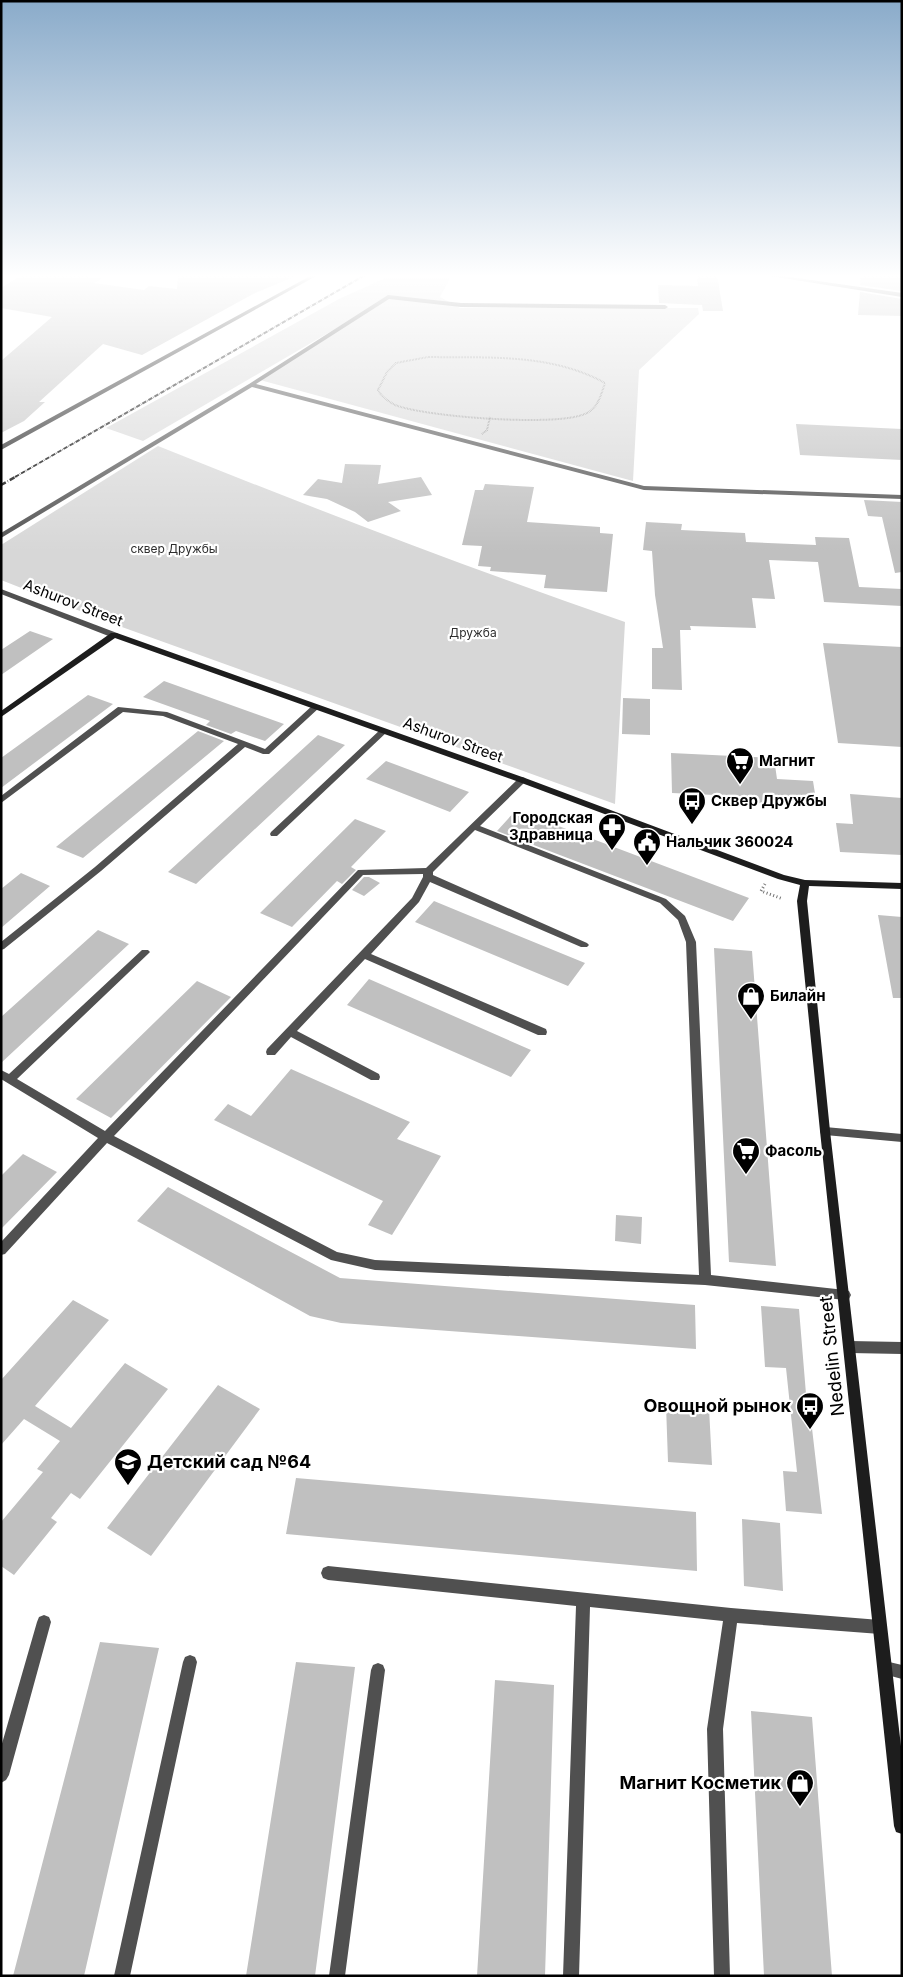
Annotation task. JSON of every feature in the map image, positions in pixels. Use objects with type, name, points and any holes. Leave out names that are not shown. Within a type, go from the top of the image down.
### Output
[{"type":"street","points":[[1,448],[148,367]]},
{"type":"street","points":[[1,536],[279,367]]},
{"type":"street","points":[[252,385],[644,488],[902,497]]},
{"type":"street","name":"Ashurov Street","points":[[1,591],[114,635],[522,780],[781,877],[804,883],[902,886]]},
{"type":"street","points":[[1,715],[114,635]]},
{"type":"street","points":[[1,800],[121,709],[164,714],[266,752],[316,707]]},
{"type":"street","points":[[274,834],[384,731]]},
{"type":"street","points":[[1,947],[98,869],[244,743]]},
{"type":"street","points":[[271,1052],[416,900],[428,874],[522,780]]},
{"type":"street","points":[[475,827],[663,901],[682,918],[691,942],[705,1280]]},
{"type":"street","points":[[1,1250],[106,1137],[361,872],[428,874],[584,945]]},
{"type":"street","name":"Nedelin Street","points":[[804,883],[802,901],[825,1131],[845,1295],[902,1826]]},
{"type":"street","points":[[145,952],[6,1076],[106,1137],[335,1256],[376,1265],[705,1280],[845,1295]]},
{"type":"street","points":[[365,954],[542,1032]]},
{"type":"street","points":[[290,1032],[375,1077]]},
{"type":"street","points":[[825,1131],[902,1138]]},
{"type":"street","points":[[850,1347],[902,1348]]},
{"type":"street","points":[[328,1573],[731,1615],[880,1627]]},
{"type":"street","points":[[571,1976],[583,1599]]},
{"type":"street","points":[[722,1976],[715,1728],[731,1615]]},
{"type":"street","points":[[1,1775],[44,1622]]},
{"type":"street","points":[[122,1976],[190,1662]]},
{"type":"street","points":[[885,1668],[902,1672]]},
{"type":"street","points":[[337,1976],[378,1670]]},
{"type":"path","points":[[389,367],[378,390],[382,397],[394,405],[411,409],[537,421],[565,420],[595,408],[605,383],[592,374],[572,367]]},
{"type":"path","points":[[766,882],[761,891],[783,899]]},
{"type":"green space","points":[[216,367],[269,367],[143,441],[106,428]]},
{"type":"green space","points":[[279,367],[642,367],[639,370],[633,481],[260,380]]},
{"type":"green space","name":"сквер Дружбы","points":[[158,446],[391,537],[625,622],[615,804],[108,622],[1,580],[1,545]]},
{"type":"building","points":[[1,367],[77,367],[39,402],[45,402],[24,421],[1,433]]},
{"type":"building","points":[[796,424],[902,429],[902,460],[800,455]]},
{"type":"building","points":[[345,464],[381,465],[378,484],[421,477],[432,495],[388,502],[401,511],[368,522],[355,512],[327,499],[303,495],[318,479],[342,483]]},
{"type":"building","points":[[485,484],[534,487],[527,522],[600,527],[600,533],[613,534],[607,592],[544,588],[546,575],[490,571],[491,567],[478,566],[482,546],[462,545],[475,490],[483,490]]},
{"type":"building","points":[[864,500],[902,502],[902,572],[895,573],[882,517],[868,516]]},
{"type":"building","points":[[646,522],[682,524],[681,530],[745,533],[746,542],[816,545],[815,537],[849,538],[859,587],[902,589],[902,606],[824,602],[818,562],[769,560],[775,599],[752,598],[756,628],[690,626],[691,630],[680,630],[682,690],[652,689],[652,648],[663,648],[655,595],[652,551],[643,550]]},
{"type":"building","points":[[30,631],[53,639],[1,675],[1,650]]},
{"type":"building","points":[[823,643],[902,647],[902,747],[838,743]]},
{"type":"building","points":[[164,681],[284,724],[265,741],[236,731],[231,734],[206,725],[210,721],[143,697]]},
{"type":"building","points":[[88,695],[113,704],[1,788],[1,758]]},
{"type":"building","points":[[623,698],[650,699],[650,735],[622,734]]},
{"type":"building","points":[[198,731],[224,741],[83,858],[56,847]]},
{"type":"building","points":[[318,735],[345,745],[196,884],[168,872]]},
{"type":"building","points":[[671,753],[774,758],[777,779],[813,781],[817,806],[757,803],[757,797],[672,793]]},
{"type":"building","points":[[386,761],[469,792],[450,812],[366,779]]},
{"type":"building","points":[[850,794],[902,798],[902,855],[840,852],[836,823],[853,824]]},
{"type":"building","points":[[516,810],[749,898],[733,921],[497,831]]},
{"type":"building","points":[[355,819],[386,831],[351,867],[356,870],[342,884],[337,881],[292,927],[260,913]]},
{"type":"building","points":[[21,873],[50,886],[1,928],[1,889]]},
{"type":"building","points":[[364,877],[369,877],[380,883],[364,896],[352,890]]},
{"type":"building","points":[[434,901],[585,963],[568,986],[415,922]]},
{"type":"building","points":[[878,915],[902,917],[902,998],[893,998]]},
{"type":"building","points":[[98,930],[129,944],[1,1063],[1,1017]]},
{"type":"building","points":[[714,948],[752,951],[776,1266],[729,1262]]},
{"type":"building","points":[[369,979],[531,1050],[511,1077],[347,1005]]},
{"type":"building","points":[[197,981],[231,997],[111,1118],[76,1099]]},
{"type":"building","points":[[291,1069],[410,1122],[397,1139],[441,1156],[392,1235],[368,1225],[383,1201],[214,1120],[228,1104],[251,1116]]},
{"type":"building","points":[[23,1154],[57,1172],[1,1229],[1,1176]]},
{"type":"building","points":[[168,1187],[340,1278],[695,1305],[696,1349],[341,1323],[310,1316],[137,1221]]},
{"type":"building","points":[[616,1215],[642,1217],[641,1244],[615,1241]]},
{"type":"building","points":[[73,1300],[109,1320],[35,1406],[71,1428],[125,1363],[168,1389],[80,1499],[71,1493],[51,1518],[57,1522],[14,1575],[1,1566],[1,1522],[43,1472],[37,1469],[60,1441],[24,1419],[1,1445],[1,1380]]},
{"type":"building","points":[[761,1306],[799,1309],[806,1394],[808,1394],[822,1514],[786,1511],[783,1471],[797,1472],[786,1368],[765,1367]]},
{"type":"building","points":[[218,1385],[260,1409],[151,1556],[107,1528]]},
{"type":"building","points":[[666,1405],[709,1408],[712,1465],[668,1462]]},
{"type":"building","points":[[296,1478],[696,1512],[697,1571],[286,1534]]},
{"type":"building","points":[[742,1519],[780,1523],[783,1591],[744,1586]]},
{"type":"building","points":[[100,1642],[159,1648],[84,1976],[13,1976]]},
{"type":"building","points":[[296,1662],[355,1667],[315,1976],[246,1976]]},
{"type":"building","points":[[495,1680],[554,1685],[545,1976],[477,1976]]},
{"type":"building","points":[[751,1711],[812,1717],[832,1976],[764,1976]]},
{"type":"railway","points":[[15,477],[205,367]]},
{"type":"railway","points":[[1,485],[17,476]]},
{"type":"place","name":"Магнит","points":[[740,785]]},
{"type":"place","name":"Сквер Дружбы","points":[[692,825]]},
{"type":"place","name":"Городская Здравница","points":[[612,851]]},
{"type":"place","name":"Нальчик 360024","points":[[647,866]]},
{"type":"place","name":"Билайн","points":[[751,1020]]},
{"type":"place","name":"Фасоль","points":[[746,1175]]},
{"type":"place","name":"Овощной рынок","points":[[810,1430]]},
{"type":"place","name":"Детский сад №64","points":[[128,1486]]},
{"type":"place","name":"Магнит Косметик","points":[[800,1807]]},
{"type":"park label","name":"Дружба","points":[[473,633]]}]
